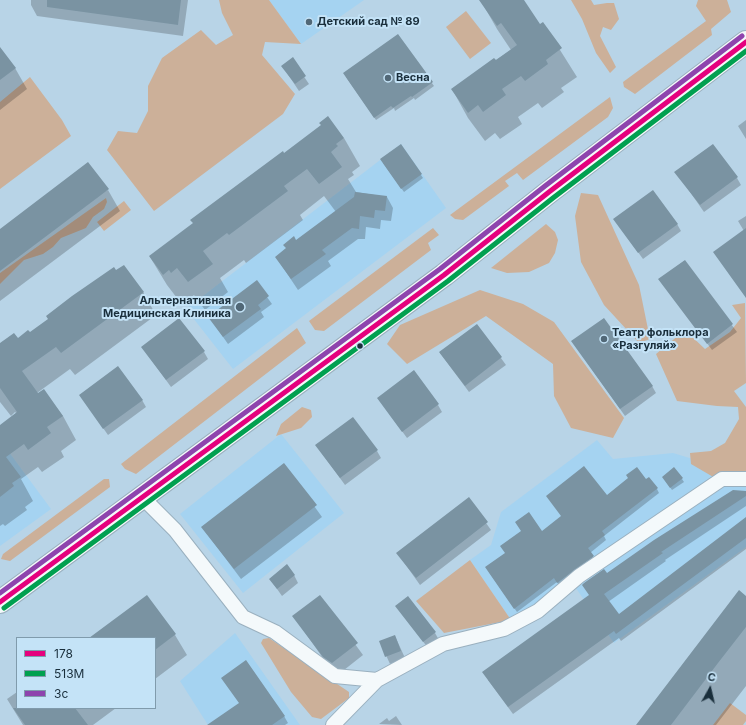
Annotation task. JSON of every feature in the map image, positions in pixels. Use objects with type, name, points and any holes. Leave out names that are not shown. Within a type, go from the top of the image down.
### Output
[{"type":"main road","points":[[0,602],[444,275],[549,192],[746,42]]},
{"type":"street","points":[[333,725],[377,680],[442,644],[504,629],[538,611],[579,576],[722,479],[746,479]]},
{"type":"street","points":[[143,498],[175,530],[243,616],[275,632],[335,676],[377,680]]},
{"type":"shaded area","points":[[219,0],[269,0],[301,44],[265,42],[262,55],[295,94],[283,114],[154,211],[107,150],[118,131],[137,133],[148,111],[148,86],[162,58],[201,30],[216,45],[233,35],[222,13]]},
{"type":"shaded area","name":"Детский сад № 89","points":[[269,0],[364,0],[301,44]]},
{"type":"shaded area","points":[[571,0],[591,0],[594,5],[614,3],[619,19],[611,30],[603,27],[600,36],[616,67],[610,73],[596,53],[582,19]]},
{"type":"shaded area","points":[[698,0],[727,0],[731,12],[711,29],[712,35],[635,94],[624,87],[623,82],[706,21],[696,6]]},
{"type":"shaded area","points":[[466,11],[491,43],[470,59],[446,27]]},
{"type":"shaded area","points":[[30,77],[62,120],[71,136],[0,189],[0,102]]},
{"type":"shaded area","points":[[610,97],[613,108],[608,117],[523,180],[517,173],[505,181],[509,186],[463,220],[455,219],[450,215]]},
{"type":"shaded area","points":[[401,144],[446,208],[233,369],[186,309]]},
{"type":"shaded area","points":[[581,193],[598,195],[639,285],[650,339],[639,343],[604,305],[581,262],[575,216]]},
{"type":"shaded area","points":[[106,198],[107,202],[104,209],[93,217],[86,228],[61,238],[53,247],[43,254],[24,260],[0,284],[0,273]]},
{"type":"shaded area","points":[[124,201],[131,210],[104,231],[97,222]]},
{"type":"shaded area","points":[[546,224],[555,232],[558,240],[555,253],[549,263],[529,272],[507,273],[491,268]]},
{"type":"shaded area","points":[[433,228],[439,235],[428,243],[431,250],[324,331],[315,330],[309,321]]},
{"type":"shaded area","points":[[480,290],[523,304],[554,322],[624,418],[613,438],[571,428],[554,396],[553,364],[486,316],[407,364],[387,344],[400,325]]},
{"type":"shaded area","points":[[745,303],[746,383],[734,391],[746,407],[746,487],[727,485],[691,464],[690,453],[711,451],[725,443],[739,419],[738,407],[677,401],[656,354],[685,330],[705,349],[730,332],[741,318],[732,305]]},
{"type":"shaded area","points":[[297,328],[306,343],[136,474],[125,469],[121,464]]},
{"type":"shaded area","points":[[302,407],[311,410],[312,417],[301,428],[276,436],[281,424]]},
{"type":"shaded area","points":[[281,434],[344,513],[243,593],[180,514]]},
{"type":"shaded area","points":[[0,440],[51,509],[0,546]]},
{"type":"shaded area","points":[[597,440],[613,459],[673,453],[746,475],[746,547],[614,643],[571,581],[511,620],[470,560],[491,545],[501,512]]},
{"type":"shaded area","points":[[104,479],[109,479],[110,487],[10,561],[1,559],[3,554]]},
{"type":"shaded area","points":[[470,560],[511,620],[444,633],[416,601]]},
{"type":"shaded area","points":[[235,633],[300,725],[208,725],[180,681]]},
{"type":"shaded area","points":[[269,638],[349,692],[349,698],[321,719],[312,717],[291,692],[261,643],[263,639]]},
{"type":"shaded area","points":[[730,703],[746,715],[746,721],[743,725],[713,725]]},
{"type":"building","points":[[47,0],[181,0],[178,25],[47,7]]},
{"type":"building","points":[[479,0],[524,0],[540,24],[543,22],[562,48],[546,60],[548,64],[525,81],[521,76],[502,89],[506,95],[483,112],[478,105],[468,113],[451,89],[494,58],[496,60],[517,45],[501,23],[497,26]]},
{"type":"building","name":"Весна","points":[[398,34],[433,82],[412,97],[411,96],[393,108],[391,106],[374,118],[343,73]]},
{"type":"building","points":[[0,47],[16,68],[0,80]]},
{"type":"building","points":[[293,57],[306,76],[295,84],[281,66]]},
{"type":"building","points":[[328,116],[344,138],[336,144],[338,146],[331,152],[342,167],[319,184],[307,169],[284,186],[288,191],[229,235],[227,233],[203,251],[213,264],[188,282],[177,268],[171,273],[169,270],[163,275],[149,256],[193,223],[190,220],[283,151],[284,153],[321,125],[319,123]]},
{"type":"building","points":[[401,144],[422,174],[401,189],[380,159]]},
{"type":"building","points":[[713,144],[738,177],[700,205],[674,172]]},
{"type":"building","points":[[88,162],[109,189],[0,271],[0,229]]},
{"type":"building","points":[[653,190],[678,224],[638,253],[613,219]]},
{"type":"building","points":[[355,192],[387,196],[385,211],[375,210],[374,218],[360,216],[359,229],[352,228],[322,250],[326,254],[291,279],[275,257],[286,248],[283,245],[294,236],[296,240],[354,197]]},
{"type":"building","points":[[746,228],[746,298],[713,252]]},
{"type":"building","points":[[685,260],[733,324],[707,344],[658,279]]},
{"type":"building","points":[[124,265],[144,292],[61,353],[56,347],[22,371],[38,393],[44,389],[63,416],[47,427],[51,433],[28,450],[24,444],[6,457],[21,477],[12,483],[14,486],[0,497],[0,425],[17,412],[0,388],[0,343],[14,333],[18,338],[28,330],[30,332],[48,319],[46,316],[72,296],[114,267],[116,270]]},
{"type":"building","name":"Альтернативная Mедицинская Kлиника","points":[[257,280],[269,296],[258,305],[261,309],[223,337],[208,317]]},
{"type":"building","points":[[179,318],[205,351],[166,380],[141,347]]},
{"type":"building","points":[[604,318],[653,386],[620,409],[571,341]]},
{"type":"building","points":[[477,324],[502,357],[465,386],[439,352]]},
{"type":"building","points":[[118,366],[143,400],[103,429],[79,395]]},
{"type":"building","points":[[414,370],[439,404],[402,432],[377,398]]},
{"type":"building","points":[[353,417],[378,450],[340,478],[315,445]]},
{"type":"building","points":[[284,463],[317,505],[234,569],[201,527]]},
{"type":"building","points":[[584,466],[607,495],[628,478],[626,475],[637,467],[646,479],[649,477],[658,488],[602,531],[605,535],[588,548],[594,556],[557,583],[554,578],[514,609],[485,567],[505,553],[500,546],[521,531],[515,522],[529,512],[542,531],[561,516],[546,496]]},
{"type":"building","points":[[674,467],[683,478],[670,488],[662,477]]},
{"type":"building","points":[[733,490],[746,491],[746,496],[661,552],[663,553],[604,594],[619,614],[746,517],[746,538],[616,634],[614,631],[508,707],[482,672],[589,595],[582,585],[584,583],[604,569],[607,573],[654,540]]},
{"type":"building","points":[[469,497],[488,522],[416,578],[396,553]]},
{"type":"building","points":[[287,564],[295,575],[277,589],[269,579]]},
{"type":"building","points":[[739,590],[746,596],[746,627],[671,725],[636,725]]},
{"type":"building","points":[[147,595],[176,634],[156,649],[156,637],[90,637]]},
{"type":"building","points":[[320,595],[358,643],[332,663],[323,657],[292,616]]},
{"type":"building","points":[[408,596],[436,632],[423,642],[395,606]]},
{"type":"building","points":[[395,635],[401,651],[385,657],[379,641]]},
{"type":"building","points":[[246,660],[285,716],[272,725],[207,725],[239,703],[221,678]]},
{"type":"building","points":[[13,708],[76,709],[88,725],[25,725]]},
{"type":"transit line","name":"3с","points":[[0,593],[440,269],[545,186],[742,36]]},
{"type":"transit line","name":"178","points":[[0,602],[444,275],[549,192],[746,42]]},
{"type":"transit line","name":"513М","points":[[4,608],[448,281],[553,198],[746,51]]},
{"type":"place","name":"Детский сад № 89","points":[[309,22]]},
{"type":"place","name":"Весна","points":[[388,78]]},
{"type":"place","name":"Альтернативная Mедицинская Kлиника","points":[[240,307]]},
{"type":"place","name":"Театр фольклора «Разгуляй»","points":[[604,339]]}]
